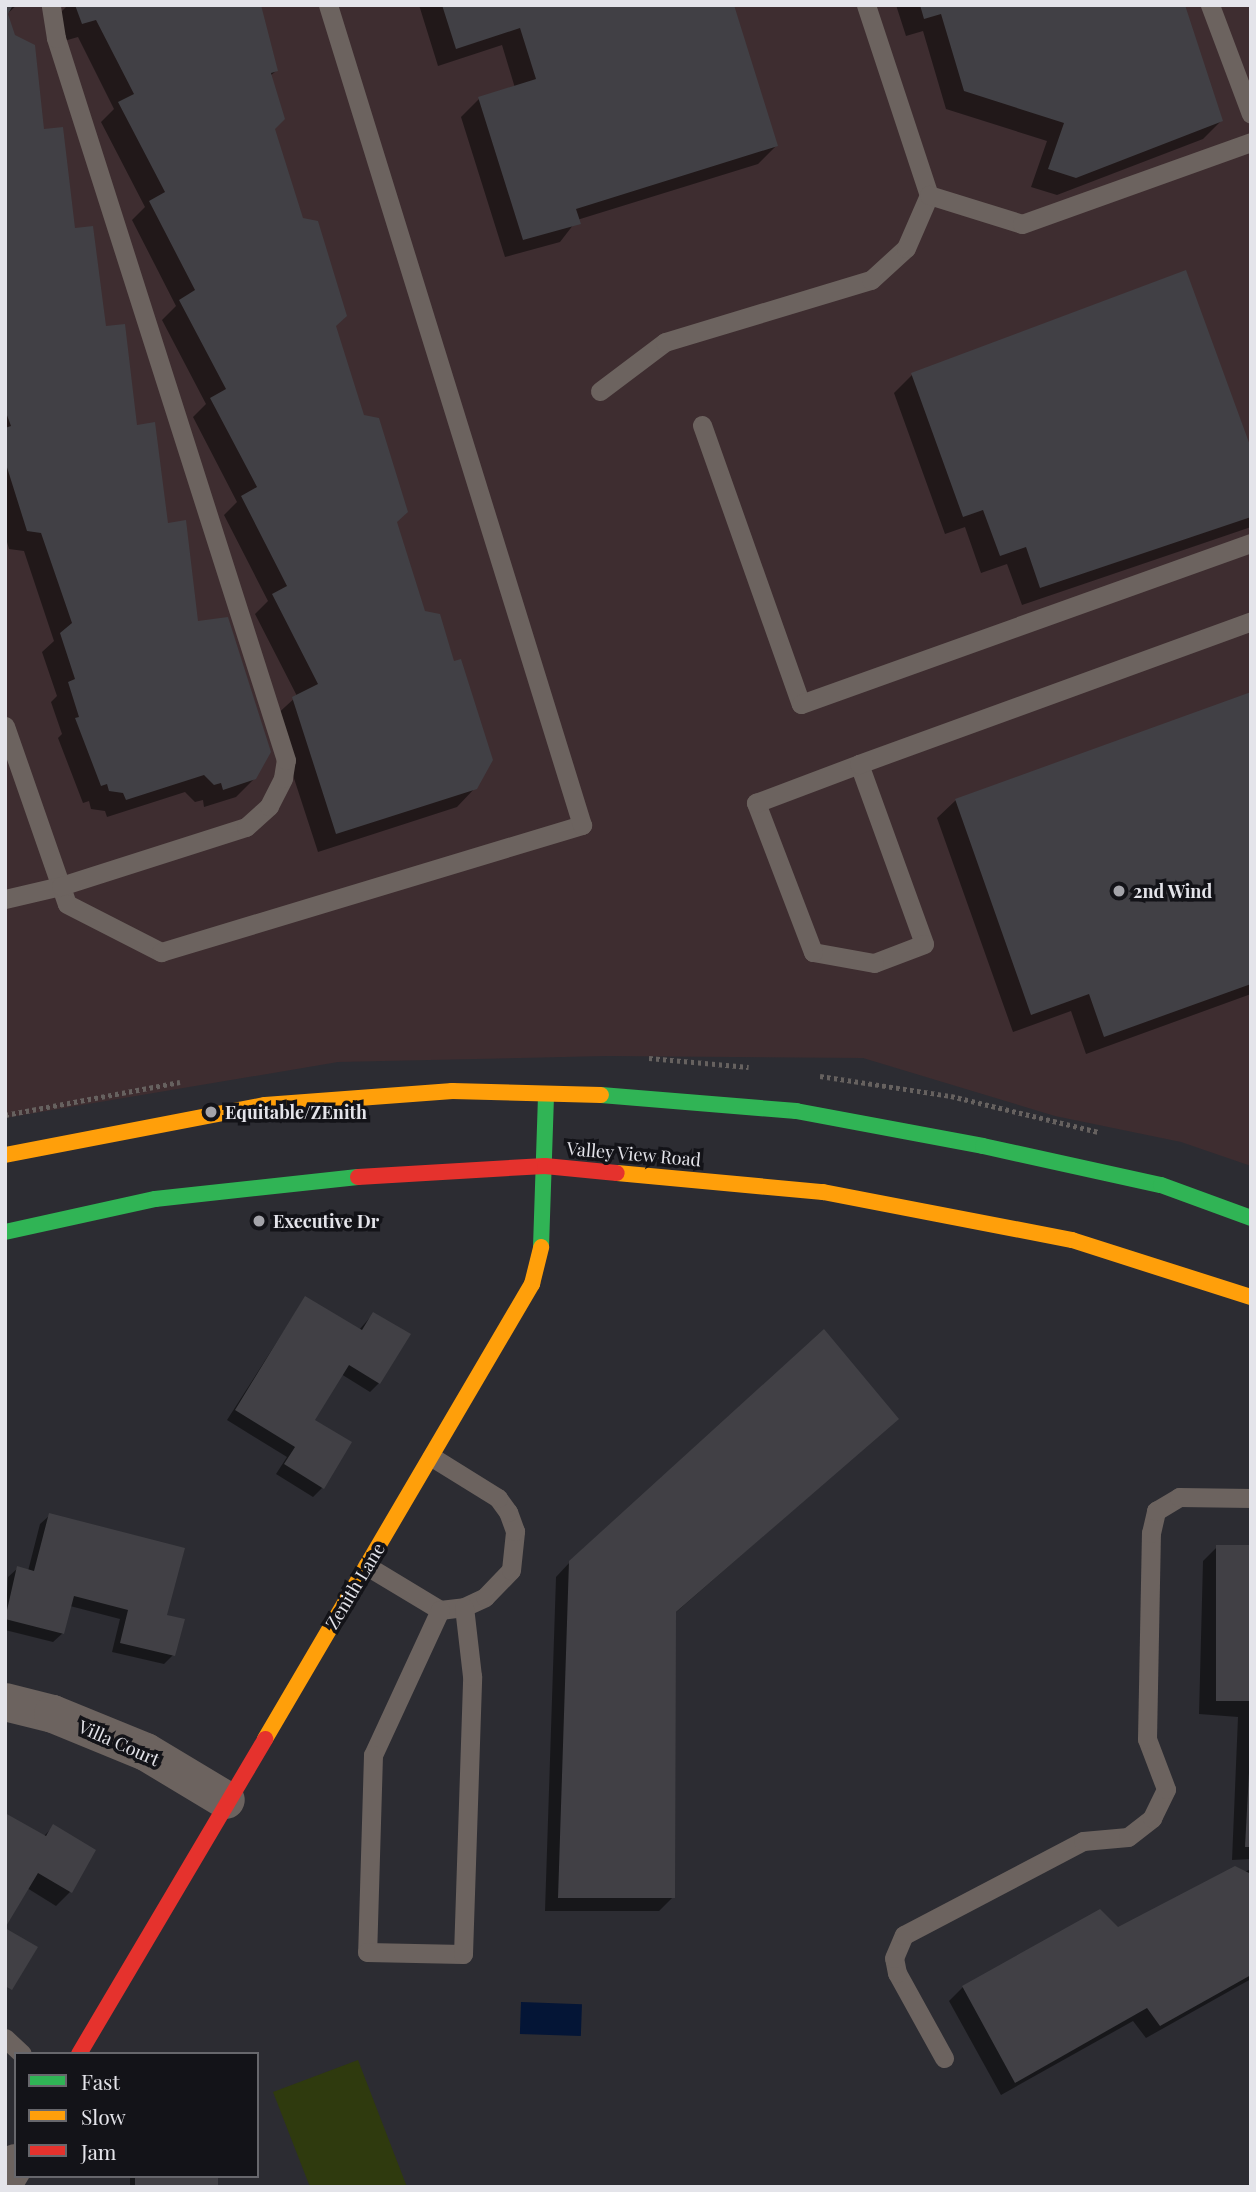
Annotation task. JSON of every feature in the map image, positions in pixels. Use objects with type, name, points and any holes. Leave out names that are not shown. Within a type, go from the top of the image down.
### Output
[{"type":"main road","points":[[5,1155],[265,1105],[452,1091],[546,1094],[796,1111],[1161,1185],[1251,1218]]},
{"type":"main road","name":"Zenith Lane","points":[[80,2052],[532,1284],[541,1248],[546,1094]]},
{"type":"main road","name":"Valley View Road","points":[[5,1232],[169,1198],[334,1178],[545,1166],[824,1192],[1072,1240],[1251,1297]]},
{"type":"street","name":"Villa Court","points":[[5,1702],[53,1714],[146,1752],[226,1800]]},
{"type":"lane","points":[[5,899],[61,887],[246,827],[269,806],[283,778],[286,760],[55,38],[51,5]]},
{"type":"lane","points":[[5,726],[67,904],[161,952],[582,825],[328,5]]},
{"type":"lane","points":[[600,391],[665,342],[871,280],[906,248],[929,195],[866,5]]},
{"type":"lane","points":[[1210,5],[1251,114]]},
{"type":"lane","points":[[929,195],[1022,224],[1251,142]]},
{"type":"lane","points":[[702,425],[801,704],[1251,543]]},
{"type":"lane","points":[[859,764],[924,944],[874,963],[813,952],[756,803],[859,764],[1251,621]]},
{"type":"lane","points":[[367,1566],[440,1610],[464,1607],[485,1597],[511,1570],[515,1531],[498,1498],[432,1457]]},
{"type":"lane","points":[[944,2058],[897,1973],[894,1958],[904,1935],[1083,1840],[1128,1837],[1152,1818],[1166,1789],[1147,1739],[1151,1533],[1156,1511],[1179,1497],[1251,1498]]},
{"type":"lane","points":[[440,1610],[373,1755],[367,1952],[463,1954],[472,1676],[464,1607]]},
{"type":"lane","points":[[5,2038],[20,2052]]},
{"type":"shaded area","points":[[5,5],[1251,5],[1251,1166],[1181,1142],[1055,1116],[863,1058],[608,1056],[338,1062],[5,1118]]},
{"type":"green space","points":[[358,2060],[407,2187],[310,2187],[273,2092]]},
{"type":"water","points":[[521,2002],[582,2004],[581,2036],[520,2034]]},
{"type":"building","points":[[5,5],[13,5],[8,14],[15,35],[35,45],[44,129],[63,127],[75,228],[93,226],[106,326],[125,324],[137,425],[155,422],[168,523],[186,520],[198,621],[228,617],[271,752],[256,779],[223,790],[221,783],[214,785],[204,775],[126,800],[123,793],[109,791],[107,784],[101,786],[75,718],[79,717],[68,682],[75,679],[60,633],[72,623],[41,533],[27,531],[5,461],[5,428],[11,426],[5,410]]},
{"type":"building","points":[[75,5],[261,5],[278,71],[271,73],[285,119],[275,129],[303,218],[318,221],[347,316],[336,326],[364,415],[379,418],[408,512],[397,522],[425,611],[440,614],[454,661],[461,659],[493,760],[477,789],[336,834],[292,697],[318,684],[272,594],[287,586],[241,496],[257,487],[210,398],[226,389],[179,300],[195,290],[149,201],[165,192],[118,102],[134,94],[96,20],[82,24]]},
{"type":"building","points":[[442,5],[734,5],[778,146],[576,209],[581,224],[523,240],[478,97],[536,79],[520,28],[456,49]]},
{"type":"building","points":[[920,5],[1185,5],[1223,121],[1076,178],[1048,169],[1064,123],[964,91],[941,14],[924,19]]},
{"type":"building","points":[[1186,270],[1251,448],[1251,517],[1040,588],[1026,547],[1000,556],[983,510],[963,517],[911,373]]},
{"type":"building","name":"2nd Wind","points":[[1251,692],[1251,984],[1104,1037],[1089,994],[1031,1015],[955,799]]},
{"type":"building","points":[[305,1296],[362,1330],[373,1312],[411,1334],[380,1384],[349,1365],[315,1420],[352,1442],[324,1489],[284,1464],[295,1447],[235,1410]]},
{"type":"building","points":[[824,1329],[899,1419],[676,1612],[675,1898],[558,1898],[569,1561]]},
{"type":"building","points":[[49,1513],[185,1548],[167,1615],[185,1619],[175,1656],[120,1643],[128,1610],[74,1596],[64,1634],[5,1619],[17,1566],[34,1571]]},
{"type":"building","points":[[1216,1545],[1251,1545],[1251,1701],[1216,1701]]},
{"type":"building","points":[[1249,1773],[1251,1847],[1245,1847]]},
{"type":"building","points":[[5,1813],[46,1836],[53,1824],[96,1850],[72,1893],[38,1873],[5,1928]]},
{"type":"building","points":[[1235,1866],[1251,1874],[1251,1975],[1160,2026],[1147,2008],[1015,2083],[962,1986],[1100,1909],[1118,1927]]},
{"type":"building","points":[[5,1928],[38,1947],[12,1990],[5,1986]]},
{"type":"building","points":[[135,2178],[218,2178],[218,2187],[135,2187]]},
{"type":"traffic: fast","points":[[541,1247],[546,1094]]},
{"type":"traffic: fast","points":[[601,1095],[796,1111],[983,1146],[1161,1185],[1251,1218]]},
{"type":"traffic: fast","points":[[5,1232],[155,1199],[358,1177]]},
{"type":"traffic: slow","points":[[5,1155],[265,1105],[452,1091],[601,1095]]},
{"type":"traffic: slow","points":[[617,1173],[823,1192],[1072,1240],[1251,1297]]},
{"type":"traffic: slow","points":[[265,1739],[532,1284],[541,1247]]},
{"type":"traffic: jam","points":[[358,1177],[545,1166],[617,1173]]},
{"type":"traffic: jam","points":[[80,2052],[265,1739]]},
{"type":"place","name":"2nd Wind","points":[[1119,891]]},
{"type":"place","name":"Equitable/ZEnith","points":[[211,1112]]},
{"type":"place","name":"Executive Dr","points":[[259,1221]]}]
